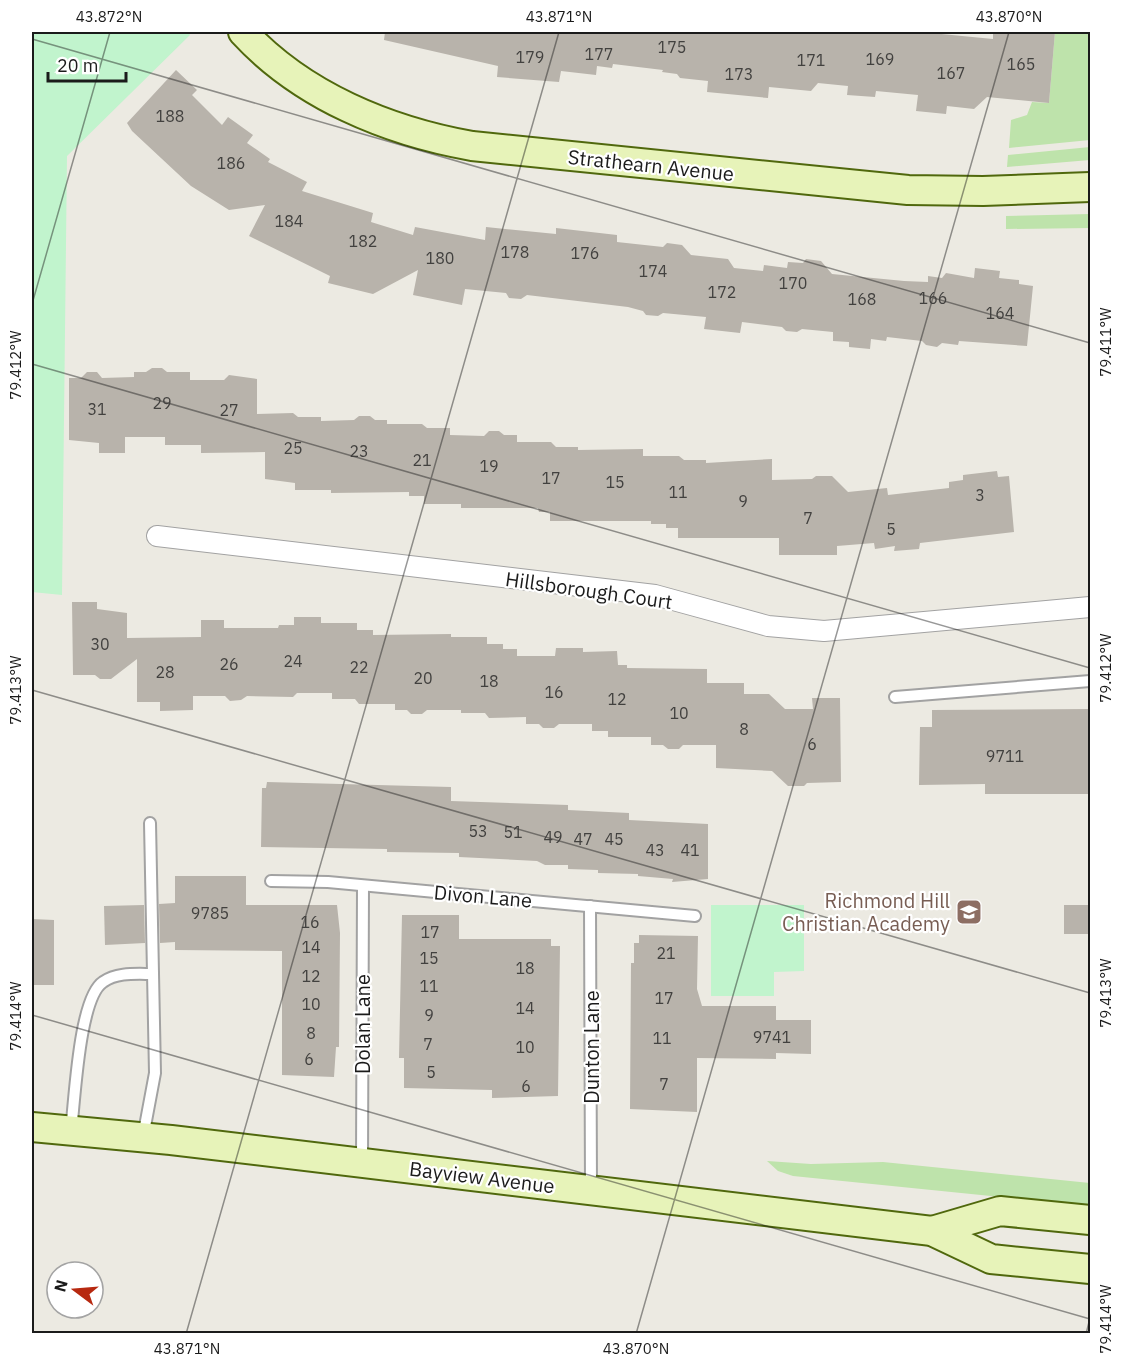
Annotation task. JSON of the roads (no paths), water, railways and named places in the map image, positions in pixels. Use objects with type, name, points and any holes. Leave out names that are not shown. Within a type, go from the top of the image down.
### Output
[{"type":"main road","name":"Strathearn Avenue","points":[[243,32],[295,76],[340,103],[402,129],[472,146],[908,190],[983,191],[1090,187]]},
{"type":"main road","name":"Bayview Avenue","points":[[32,1127],[143,1137],[932,1231],[991,1259],[1090,1269]]},
{"type":"main road","name":"Bayview Avenue","points":[[932,1231],[1000,1211],[1090,1220]]},
{"type":"street","name":"Hillsborough Court","points":[[157,536],[655,595],[768,626],[824,631],[1090,607]]},
{"type":"lane","points":[[895,697],[1090,681]]},
{"type":"lane","points":[[143,1137],[154,1073],[150,823]]},
{"type":"lane","name":"Divon Lane","points":[[271,881],[363,885],[695,916]]},
{"type":"lane","name":"Dolan Lane","points":[[362,1163],[363,885]]},
{"type":"lane","name":"Dunton Lane","points":[[590,906],[591,1189]]},
{"type":"lane","points":[[71,1130],[85,1015],[92,994],[101,982],[116,975],[153,974]]},
{"type":"place","name":"Richmond Hill Christian Academy","points":[[969,912]]}]
